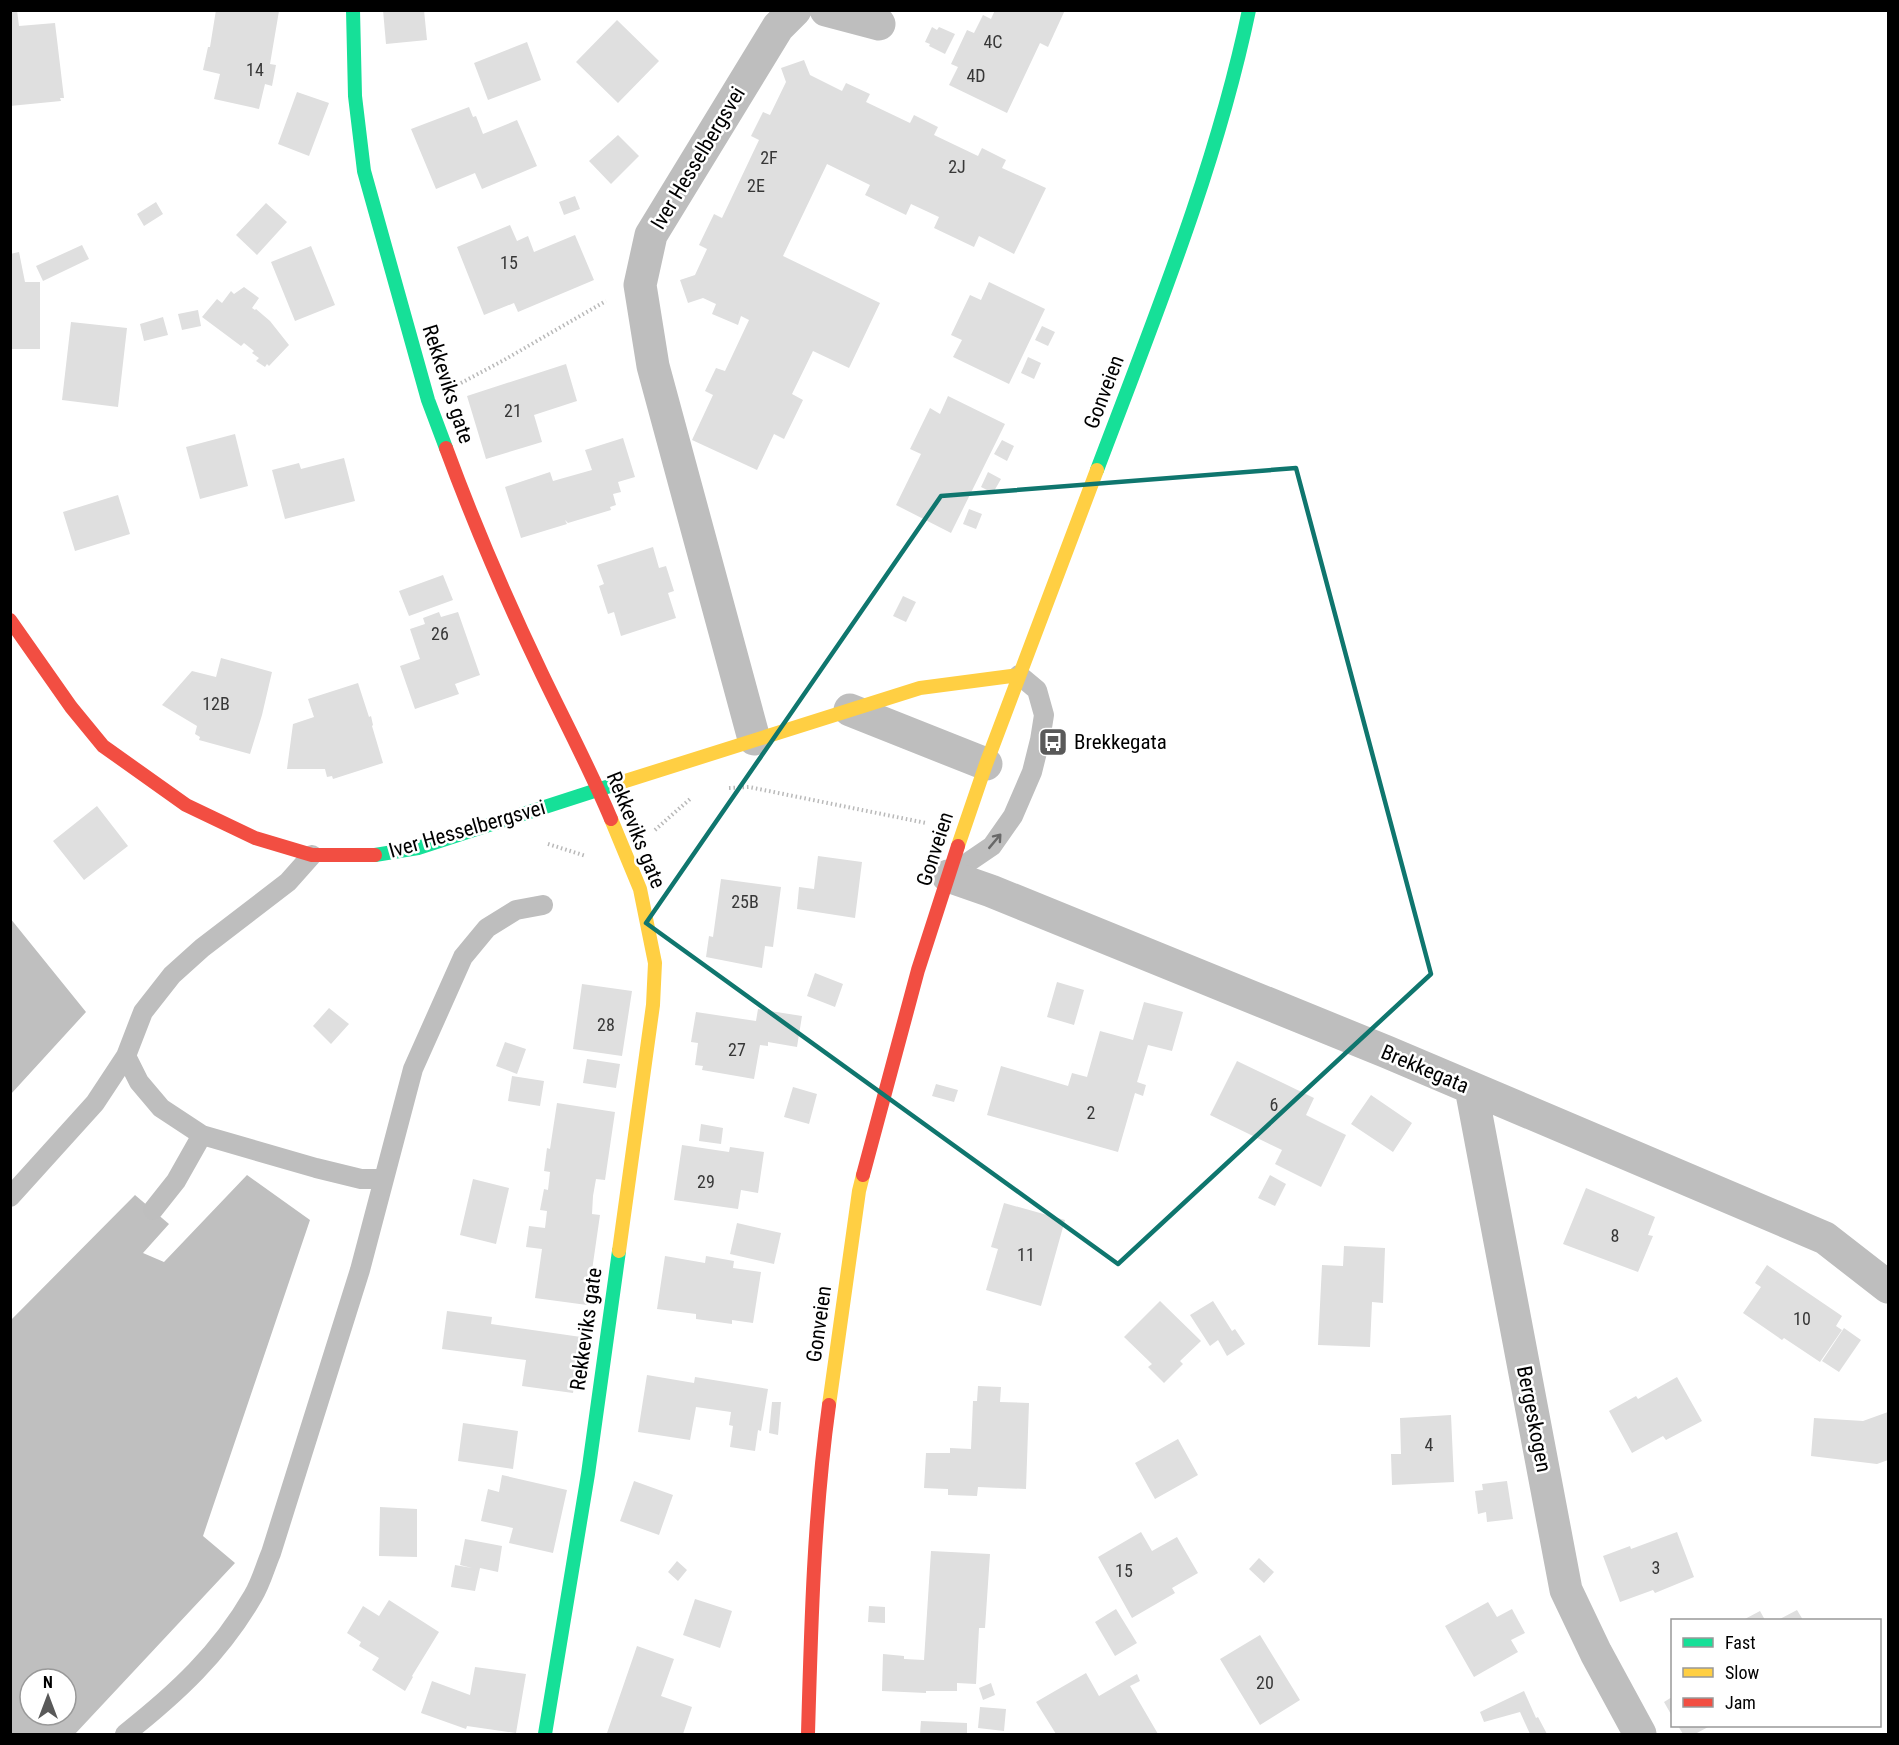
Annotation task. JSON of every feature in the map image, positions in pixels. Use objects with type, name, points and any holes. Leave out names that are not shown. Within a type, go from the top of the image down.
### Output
[{"type":"street","name":"Rekkeviks gate","points":[[353,10],[356,96],[364,171],[428,399],[465,500],[541,672],[599,790],[640,889],[655,963],[653,1005],[588,1474],[545,1734]]},
{"type":"street","name":"Iver Hesselbergsvei","points":[[754,739],[653,366],[640,285],[651,235],[778,27],[795,10]]},
{"type":"street","points":[[826,10],[879,24]]},
{"type":"street","name":"Gonveien","points":[[808,1734],[822,1453],[859,1191],[918,970],[948,876],[986,764],[1166,287],[1238,63],[1249,10]]},
{"type":"street","name":"Iver Hesselbergsvei","points":[[10,620],[71,706],[103,746],[186,805],[255,838],[312,855],[384,854],[418,848],[754,739],[920,688],[1019,675]]},
{"type":"street","points":[[850,710],[986,764]]},
{"type":"street","name":"Brekkegata","points":[[948,876],[992,891],[1471,1088],[1825,1238],[1888,1287]]},
{"type":"street","name":"Bergeskogen","points":[[1471,1088],[1566,1590],[1596,1653],[1640,1734]]},
{"type":"lane","points":[[948,876],[992,846],[1013,816],[1032,772],[1044,716],[1037,690],[1019,675]]},
{"type":"lane","points":[[10,1197],[95,1103],[126,1056],[143,1012],[172,975],[202,948],[288,882],[312,855]]},
{"type":"lane","points":[[125,1734],[170,1699],[220,1646],[254,1594],[271,1552],[323,1393],[360,1270],[413,1069],[464,957],[488,928],[516,910],[543,905]]},
{"type":"lane","points":[[126,1056],[139,1082],[161,1108],[202,1135],[361,1179],[383,1179]]},
{"type":"lane","points":[[153,1210],[176,1180],[202,1135]]},
{"type":"path","points":[[428,399],[504,360],[603,302],[640,285]]},
{"type":"highlighted area","points":[[1296,468],[1431,974],[1118,1264],[646,923],[941,496]]},
{"type":"shaded area","points":[[10,918],[86,1012],[11,1094],[10,1094]]},
{"type":"shaded area","points":[[247,1175],[310,1220],[203,1536],[235,1563],[75,1734],[11,1734],[11,1320],[135,1195],[169,1224],[143,1253],[164,1262]]},
{"type":"building","points":[[10,10],[17,10],[19,26],[55,23],[64,98],[60,98],[61,101],[10,106]]},
{"type":"building","points":[[216,10],[279,11],[270,64],[276,65],[272,86],[265,84],[259,109],[214,99],[220,74],[203,70],[208,47],[210,47]]},
{"type":"building","points":[[383,10],[424,10],[427,40],[386,44]]},
{"type":"building","points":[[995,10],[1065,10],[1048,47],[1040,43],[1007,113],[949,85],[958,67],[951,64],[967,30],[974,33],[983,15],[991,19]]},
{"type":"building","points":[[617,20],[659,61],[618,103],[576,62]]},
{"type":"building","points":[[932,27],[937,30],[939,27],[955,34],[945,54],[925,42]]},
{"type":"building","points":[[527,42],[541,80],[488,100],[474,63]]},
{"type":"building","points":[[804,60],[810,75],[842,91],[846,83],[870,94],[866,102],[910,123],[914,115],[938,127],[934,135],[978,156],[982,148],[1006,160],[1002,168],[1046,188],[1014,254],[979,236],[974,247],[934,228],[939,217],[911,204],[906,215],[865,195],[870,185],[827,164],[783,256],[880,303],[849,368],[813,351],[792,394],[803,400],[784,439],[774,434],[757,470],[692,440],[713,395],[705,391],[716,368],[725,371],[749,320],[741,316],[738,325],[712,314],[716,304],[703,298],[688,303],[680,280],[695,275],[707,249],[699,245],[714,214],[722,218],[759,140],[751,136],[763,112],[770,115],[786,82],[781,68]]},
{"type":"building","points":[[297,92],[329,103],[309,156],[278,144]]},
{"type":"building","points":[[469,107],[473,117],[476,116],[483,134],[517,120],[537,166],[482,189],[475,173],[436,189],[411,129]]},
{"type":"building","points":[[618,135],[639,156],[611,184],[589,161]]},
{"type":"building","points":[[575,196],[580,209],[564,215],[559,202]]},
{"type":"building","points":[[156,202],[163,214],[144,226],[137,214]]},
{"type":"building","points":[[266,203],[287,222],[257,255],[236,235]]},
{"type":"building","points":[[510,225],[517,241],[528,236],[534,252],[575,235],[594,280],[518,312],[514,303],[484,315],[457,247]]},
{"type":"building","points":[[82,245],[89,259],[43,281],[36,266]]},
{"type":"building","points":[[311,246],[335,305],[295,321],[271,262]]},
{"type":"building","points":[[19,252],[25,282],[40,282],[40,349],[10,349],[10,254]]},
{"type":"building","points":[[989,282],[1045,309],[1009,384],[953,357],[962,340],[951,335],[970,295],[981,300]]},
{"type":"building","points":[[244,287],[259,298],[252,308],[270,321],[289,345],[269,366],[267,364],[265,367],[256,361],[259,358],[244,343],[241,346],[202,317],[217,299],[222,303],[231,291],[234,294]]},
{"type":"building","points":[[198,310],[201,326],[182,330],[178,314]]},
{"type":"building","points":[[163,317],[168,335],[144,341],[140,324]]},
{"type":"building","points":[[71,322],[127,328],[118,407],[62,400]]},
{"type":"building","points":[[1042,326],[1055,332],[1048,346],[1035,340]]},
{"type":"building","points":[[1028,357],[1041,363],[1034,379],[1021,373]]},
{"type":"building","points":[[566,364],[577,401],[534,415],[542,442],[486,459],[467,396]]},
{"type":"building","points":[[948,396],[1005,424],[951,533],[896,505],[921,454],[910,449],[930,408],[940,414]]},
{"type":"building","points":[[235,434],[248,486],[200,499],[186,447]]},
{"type":"building","points":[[623,438],[635,477],[618,482],[621,492],[613,494],[616,505],[610,507],[611,510],[568,523],[565,520],[567,524],[521,538],[505,487],[550,472],[553,481],[592,470],[585,450]]},
{"type":"building","points":[[1002,440],[1014,446],[1007,461],[994,454]]},
{"type":"building","points":[[344,458],[355,501],[285,519],[272,470],[299,463],[301,469]]},
{"type":"building","points":[[988,472],[1001,479],[993,493],[981,487]]},
{"type":"building","points":[[118,495],[130,534],[75,551],[63,512]]},
{"type":"building","points":[[969,509],[982,514],[976,529],[963,524]]},
{"type":"building","points":[[653,547],[659,568],[666,566],[674,591],[668,593],[676,618],[621,636],[614,612],[608,614],[599,586],[604,584],[597,565]]},
{"type":"building","points":[[443,575],[453,600],[409,616],[399,591]]},
{"type":"building","points":[[903,596],[916,602],[906,622],[893,616]]},
{"type":"building","points":[[439,612],[441,617],[458,612],[480,675],[455,684],[459,694],[415,709],[400,666],[420,659],[410,629],[425,624],[423,618]]},
{"type":"building","points":[[221,658],[272,672],[250,754],[199,740],[200,737],[195,734],[197,726],[162,705],[192,671],[216,677]]},
{"type":"building","points":[[358,683],[369,717],[371,716],[383,763],[333,779],[332,776],[327,777],[325,769],[287,769],[293,724],[314,717],[308,699]]},
{"type":"building","points":[[97,806],[128,846],[84,880],[53,841]]},
{"type":"building","points":[[818,856],[862,862],[855,918],[797,909],[799,887],[814,889]]},
{"type":"building","points":[[721,879],[781,887],[773,947],[765,946],[762,968],[706,957],[709,936],[713,937]]},
{"type":"building","points":[[815,973],[843,984],[835,1007],[807,996]]},
{"type":"building","points":[[1057,982],[1084,990],[1074,1025],[1047,1017]]},
{"type":"building","points":[[582,984],[632,991],[622,1056],[573,1049]]},
{"type":"building","points":[[1144,1002],[1183,1012],[1172,1051],[1148,1045],[1137,1082],[1146,1085],[1143,1096],[1135,1093],[1118,1152],[987,1115],[1001,1066],[1068,1086],[1072,1073],[1087,1077],[1100,1031],[1133,1040]]},
{"type":"building","points":[[329,1008],[349,1024],[331,1044],[313,1026]]},
{"type":"building","points":[[758,1009],[802,1016],[797,1047],[768,1042],[768,1046],[760,1045],[754,1079],[702,1070],[703,1066],[695,1065],[698,1043],[691,1042],[696,1012],[756,1021]]},
{"type":"building","points":[[505,1042],[526,1049],[517,1074],[496,1066]]},
{"type":"building","points":[[587,1059],[620,1064],[616,1088],[583,1083]]},
{"type":"building","points":[[1237,1061],[1314,1098],[1306,1115],[1346,1135],[1321,1187],[1275,1164],[1282,1150],[1210,1115]]},
{"type":"building","points":[[512,1076],[544,1081],[540,1106],[508,1101]]},
{"type":"building","points":[[936,1084],[958,1090],[954,1102],[932,1096]]},
{"type":"building","points":[[793,1087],[817,1094],[809,1124],[784,1117]]},
{"type":"building","points":[[1371,1095],[1412,1123],[1393,1152],[1351,1124]]},
{"type":"building","points":[[557,1103],[615,1112],[605,1180],[596,1179],[593,1196],[592,1214],[600,1215],[587,1305],[535,1298],[542,1249],[526,1247],[529,1226],[545,1228],[547,1211],[540,1210],[544,1189],[548,1190],[550,1172],[544,1171]]},
{"type":"building","points":[[701,1124],[723,1128],[721,1144],[699,1141]]},
{"type":"building","points":[[682,1145],[729,1152],[730,1147],[764,1152],[758,1193],[741,1190],[738,1209],[674,1200]]},
{"type":"building","points":[[1270,1175],[1286,1184],[1275,1206],[1258,1198]]},
{"type":"building","points":[[473,1179],[509,1188],[496,1244],[460,1235]]},
{"type":"building","points":[[1586,1188],[1655,1217],[1648,1235],[1653,1236],[1638,1272],[1563,1244]]},
{"type":"building","points":[[1004,1203],[1065,1220],[1041,1306],[986,1290],[998,1249],[991,1247]]},
{"type":"building","points":[[737,1223],[781,1233],[774,1264],[730,1254]]},
{"type":"building","points":[[1344,1246],[1385,1248],[1383,1303],[1372,1302],[1370,1347],[1318,1345],[1322,1265],[1343,1266]]},
{"type":"building","points":[[665,1256],[705,1263],[706,1256],[734,1261],[733,1268],[761,1272],[753,1323],[732,1320],[732,1324],[696,1319],[696,1314],[657,1309]]},
{"type":"building","points":[[1767,1265],[1842,1316],[1836,1326],[1842,1330],[1820,1362],[1784,1338],[1782,1340],[1743,1313],[1761,1287],[1755,1283]]},
{"type":"building","points":[[1160,1301],[1201,1341],[1180,1361],[1183,1364],[1164,1383],[1148,1367],[1152,1364],[1124,1337]]},
{"type":"building","points":[[1213,1301],[1232,1331],[1235,1329],[1245,1344],[1227,1356],[1218,1340],[1210,1346],[1190,1315]]},
{"type":"building","points":[[447,1311],[492,1317],[491,1324],[581,1337],[573,1393],[522,1386],[526,1360],[442,1349]]},
{"type":"building","points":[[1844,1328],[1861,1340],[1839,1372],[1822,1361]]},
{"type":"building","points":[[647,1375],[694,1383],[695,1377],[768,1389],[755,1451],[730,1447],[733,1426],[729,1425],[731,1412],[696,1407],[690,1440],[638,1432]]},
{"type":"building","points":[[1677,1377],[1702,1421],[1666,1440],[1663,1436],[1632,1453],[1609,1411],[1636,1396],[1638,1399]]},
{"type":"building","points":[[978,1386],[1001,1387],[1000,1402],[1029,1403],[1026,1489],[978,1487],[977,1496],[948,1495],[948,1489],[924,1488],[926,1453],[950,1453],[950,1448],[971,1449],[973,1401],[977,1401]]},
{"type":"building","points":[[772,1402],[781,1402],[778,1435],[769,1433]]},
{"type":"building","points":[[1888,1412],[1888,1460],[1877,1464],[1811,1456],[1814,1418],[1863,1421]]},
{"type":"building","points":[[1451,1415],[1454,1482],[1392,1485],[1391,1454],[1401,1454],[1400,1418]]},
{"type":"building","points":[[463,1423],[518,1431],[513,1469],[458,1461]]},
{"type":"building","points":[[1178,1439],[1198,1475],[1155,1499],[1135,1463]]},
{"type":"building","points":[[502,1475],[567,1490],[553,1553],[509,1543],[513,1528],[481,1521],[488,1489],[499,1492]]},
{"type":"building","points":[[634,1481],[673,1495],[659,1535],[620,1521]]},
{"type":"building","points":[[1507,1481],[1513,1519],[1487,1522],[1486,1512],[1478,1514],[1475,1491],[1483,1490],[1482,1484]]},
{"type":"building","points":[[380,1507],[417,1509],[417,1557],[379,1556]]},
{"type":"building","points":[[1141,1532],[1152,1551],[1177,1537],[1198,1573],[1172,1588],[1175,1593],[1132,1618],[1098,1557]]},
{"type":"building","points":[[1677,1532],[1694,1577],[1655,1593],[1653,1590],[1620,1602],[1603,1556],[1630,1546],[1631,1549]]},
{"type":"building","points":[[465,1539],[502,1546],[498,1572],[480,1568],[475,1591],[451,1587],[455,1565],[472,1568],[460,1565]]},
{"type":"building","points":[[931,1551],[990,1554],[985,1628],[979,1628],[976,1684],[957,1683],[957,1691],[926,1691],[926,1693],[882,1691],[883,1654],[904,1656],[904,1659],[924,1660]]},
{"type":"building","points":[[1259,1558],[1274,1572],[1264,1583],[1249,1569]]},
{"type":"building","points":[[677,1561],[687,1570],[678,1581],[668,1572]]},
{"type":"building","points":[[695,1599],[732,1611],[720,1648],[683,1635]]},
{"type":"building","points":[[389,1600],[439,1632],[405,1691],[372,1670],[379,1658],[359,1646],[361,1642],[347,1633],[363,1606],[379,1616]]},
{"type":"building","points":[[1488,1602],[1497,1617],[1512,1609],[1525,1633],[1511,1640],[1518,1652],[1474,1677],[1445,1626]]},
{"type":"building","points":[[869,1606],[885,1607],[885,1623],[868,1622]]},
{"type":"building","points":[[1116,1609],[1137,1643],[1115,1656],[1095,1622]]},
{"type":"building","points":[[1797,1610],[1802,1619],[1780,1619]]},
{"type":"building","points":[[1760,1611],[1764,1619],[1745,1619]]},
{"type":"building","points":[[1260,1635],[1300,1700],[1260,1725],[1220,1659]]},
{"type":"building","points":[[637,1646],[674,1659],[661,1696],[692,1707],[683,1734],[607,1733]]},
{"type":"building","points":[[475,1667],[526,1674],[516,1733],[467,1726],[466,1729],[421,1713],[432,1681],[470,1695]]},
{"type":"building","points":[[1086,1673],[1099,1696],[1137,1674],[1140,1681],[1130,1686],[1158,1734],[1056,1734],[1036,1702]]},
{"type":"building","points":[[991,1683],[995,1695],[983,1700],[979,1688]]},
{"type":"building","points":[[1524,1691],[1536,1718],[1538,1717],[1547,1734],[1530,1734],[1520,1712],[1484,1722],[1480,1712]]},
{"type":"building","points":[[1671,1698],[1671,1714],[1664,1702]]},
{"type":"building","points":[[980,1707],[1006,1709],[1004,1731],[978,1728]]},
{"type":"building","points":[[921,1721],[967,1723],[967,1734],[920,1734]]},
{"type":"building","points":[[1679,1727],[1708,1727],[1695,1734],[1683,1734]]},
{"type":"traffic: fast","points":[[353,10],[355,96],[364,171],[428,400],[446,448]]},
{"type":"traffic: fast","points":[[1097,470],[1182,243],[1219,127],[1249,10]]},
{"type":"traffic: fast","points":[[375,855],[418,848],[619,783]]},
{"type":"traffic: fast","points":[[545,1734],[588,1474],[619,1251]]},
{"type":"traffic: slow","points":[[958,846],[986,764],[1097,470]]},
{"type":"traffic: slow","points":[[619,783],[920,688],[1019,675]]},
{"type":"traffic: slow","points":[[611,819],[640,889],[655,963],[653,1005],[619,1251]]},
{"type":"traffic: slow","points":[[829,1405],[863,1175]]},
{"type":"traffic: jam","points":[[446,448],[504,590],[611,819]]},
{"type":"traffic: jam","points":[[10,620],[71,707],[103,746],[186,805],[255,838],[312,855],[375,855]]},
{"type":"traffic: jam","points":[[863,1175],[918,970],[958,846]]},
{"type":"traffic: jam","points":[[808,1734],[817,1528],[829,1405]]},
{"type":"place","name":"Brekkegata","points":[[1053,742]]}]
